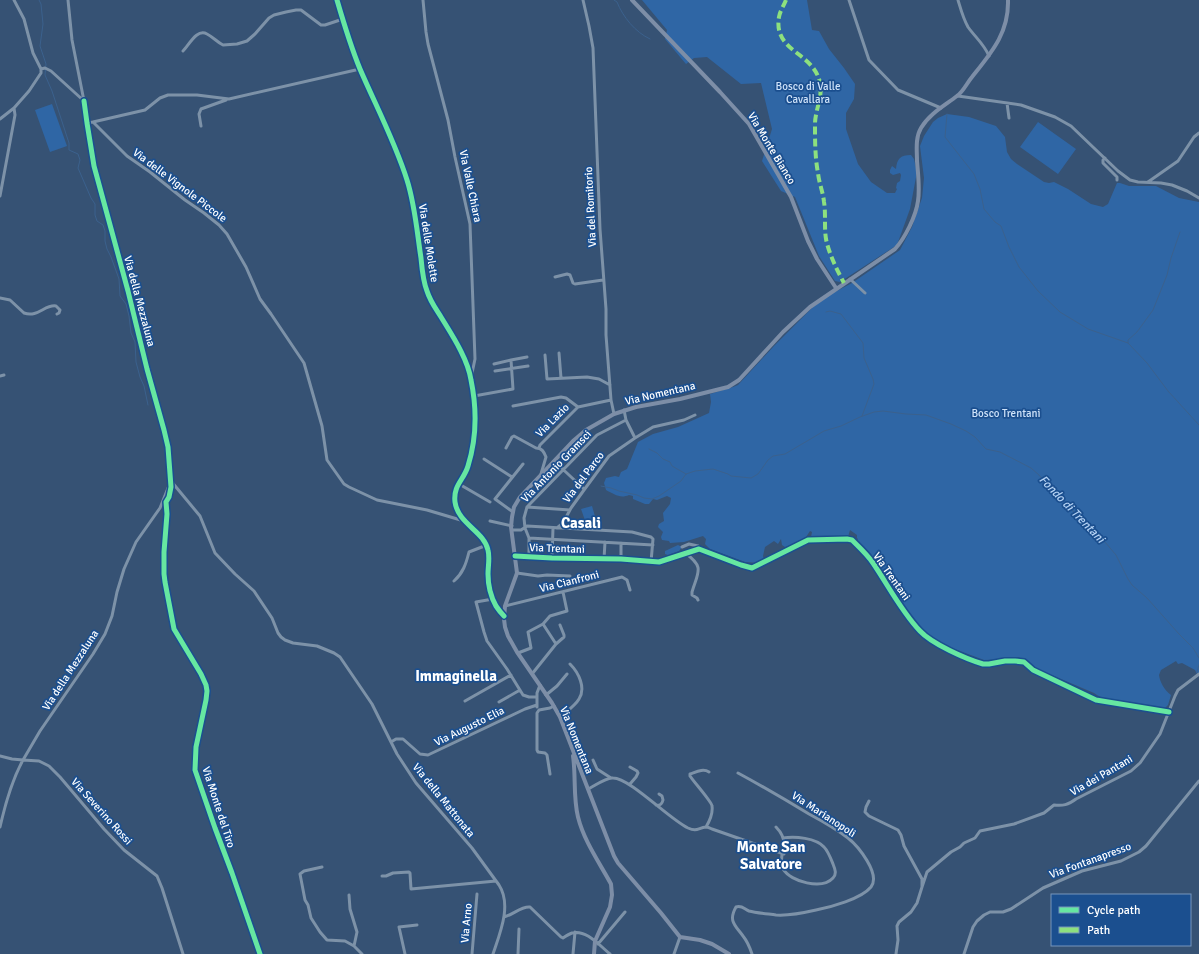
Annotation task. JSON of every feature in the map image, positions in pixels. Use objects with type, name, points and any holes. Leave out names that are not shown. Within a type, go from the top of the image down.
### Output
[{"type":"main road","name":"Via Monte Bianco","points":[[632,0],[749,124],[791,197],[808,241],[817,259],[836,288]]},
{"type":"main road","name":"Via Nomentana","points":[[680,937],[616,859],[560,717],[518,653],[504,627],[505,606],[516,573],[512,528],[514,507],[520,497],[562,452],[586,430],[624,410],[680,399],[732,385],[739,380],[801,314],[836,288],[895,249],[903,240],[917,207],[917,150],[919,134],[925,122],[958,96],[988,56],[1002,34],[1007,20],[1008,0]]},
{"type":"main road","points":[[572,748],[575,767],[575,793],[578,817],[584,836],[612,889],[610,907],[594,954]]},
{"type":"main road","points":[[680,937],[700,940],[712,944],[729,954]]},
{"type":"street","points":[[0,119],[14,108],[29,92],[41,73],[41,69],[33,53],[24,20],[14,0]]},
{"type":"street","name":"Via della Mezzaluna","points":[[0,827],[14,779],[23,760],[40,731],[99,646],[105,634],[112,616],[124,569],[136,542],[160,508],[170,481],[168,447],[164,430],[94,166],[84,101],[72,40],[68,0]]},
{"type":"street","name":"Via delle Molette","points":[[337,0],[349,42],[401,160],[408,182],[428,293],[461,352],[471,378],[476,418],[474,443],[468,466],[455,492],[455,502],[464,521],[487,545]]},
{"type":"street","name":"Via Valle Chiara","points":[[423,0],[427,40],[446,112],[470,224],[475,351],[474,368],[471,378]]},
{"type":"street","name":"Via del Romitorio","points":[[583,0],[593,48],[603,280],[606,309],[606,336],[611,400],[614,414]]},
{"type":"street","points":[[849,0],[869,60],[898,90],[941,108]]},
{"type":"street","points":[[958,0],[964,20],[985,47],[988,56]]},
{"type":"street","points":[[183,51],[197,34],[202,32],[207,33],[223,45],[244,43],[252,37],[269,18],[274,15],[296,10],[301,10],[322,25],[343,19]]},
{"type":"street","points":[[41,69],[45,68],[51,71],[84,101]]},
{"type":"street","points":[[201,126],[199,114],[202,109],[231,99],[360,69]]},
{"type":"street","points":[[87,125],[93,122],[145,110],[158,99],[168,95],[197,95],[231,99]]},
{"type":"street","points":[[958,96],[1007,103],[1026,107],[1054,116],[1073,128],[1128,179],[1135,182],[1161,183],[1170,185],[1187,191],[1199,198]]},
{"type":"street","points":[[1007,103],[1009,118]]},
{"type":"street","points":[[0,196],[15,115],[14,108]]},
{"type":"street","name":"Via delle Vignole Piccole","points":[[93,122],[127,156],[210,217],[227,234],[246,267],[260,299],[304,363],[321,422],[327,460],[344,484],[376,500],[423,509],[464,521]]},
{"type":"street","points":[[1146,183],[1176,163],[1194,137],[1199,133]]},
{"type":"street","points":[[1105,158],[1103,163],[1117,177],[1117,180]]},
{"type":"street","points":[[555,277],[567,274],[570,275],[572,282],[575,284],[603,280]]},
{"type":"street","points":[[850,279],[865,293]]},
{"type":"street","points":[[0,298],[10,300],[27,314],[40,312],[50,306],[55,305],[60,310],[57,314]]},
{"type":"street","points":[[559,353],[561,378]]},
{"type":"street","points":[[545,355],[547,379],[587,377],[599,379],[610,385]]},
{"type":"street","points":[[494,364],[527,357]]},
{"type":"street","points":[[474,396],[512,390],[511,360]]},
{"type":"street","points":[[495,371],[528,366]]},
{"type":"street","points":[[513,406],[561,397],[566,398],[578,407]]},
{"type":"street","name":"Via Lazio","points":[[541,476],[546,456],[539,448],[540,445],[578,407],[611,400]]},
{"type":"street","points":[[624,410],[626,420],[635,438]]},
{"type":"street","name":"Via del Parco","points":[[555,528],[563,523],[584,489],[609,456],[653,427],[684,420],[695,415]]},
{"type":"street","name":"Via Antonio Gramsci","points":[[525,528],[524,518],[527,507],[598,435],[626,420]]},
{"type":"street","points":[[506,448],[514,436],[536,448],[539,448]]},
{"type":"street","points":[[484,459],[512,477]]},
{"type":"street","points":[[554,461],[584,489]]},
{"type":"street","points":[[513,512],[495,499],[523,464]]},
{"type":"street","name":"Via della Mattonata","points":[[170,481],[200,516],[215,553],[253,590],[272,618],[279,635],[289,642],[317,646],[338,656],[372,704],[397,754],[416,783],[472,848],[496,881],[504,895],[504,917],[493,954]]},
{"type":"street","name":"Via Monte del Tiro","points":[[170,481],[170,494],[166,502],[167,514],[164,552],[165,582],[174,629],[201,674],[206,684],[207,691],[205,708],[196,747],[195,770],[260,954]]},
{"type":"street","points":[[459,484],[490,502]]},
{"type":"street","points":[[527,507],[570,510]]},
{"type":"street","points":[[490,521],[521,530],[527,526],[632,532],[651,537],[653,539],[652,562]]},
{"type":"street","points":[[525,528],[529,538],[529,556]]},
{"type":"street","points":[[552,558],[555,528]]},
{"type":"street","points":[[529,538],[653,545]]},
{"type":"street","name":"Via Trentani","points":[[515,556],[659,562],[699,549],[752,568],[808,540],[852,540],[872,561],[891,592],[919,631],[938,644],[983,664],[1015,660],[1024,662],[1033,670],[1096,700],[1169,712]]},
{"type":"street","points":[[604,559],[605,542]]},
{"type":"street","points":[[621,543],[621,560]]},
{"type":"street","points":[[682,547],[689,544],[698,546],[699,549]]},
{"type":"street","points":[[454,582],[464,569],[470,552],[487,545],[489,555],[488,573],[490,588],[496,606],[504,616]]},
{"type":"street","points":[[685,553],[694,560],[699,567],[699,572],[692,592],[692,595],[698,600]]},
{"type":"street","points":[[516,573],[538,576],[570,576]]},
{"type":"street","name":"Via Cianfroni","points":[[505,606],[622,576],[627,580],[630,590]]},
{"type":"street","points":[[518,653],[531,648],[528,632],[543,624],[550,616],[567,612],[563,592]]},
{"type":"street","points":[[493,599],[476,602],[485,637],[523,695],[537,697]]},
{"type":"street","points":[[543,624],[556,644]]},
{"type":"street","points":[[532,674],[556,644],[564,637],[560,625]]},
{"type":"street","points":[[560,717],[579,700],[582,685],[575,668],[570,664]]},
{"type":"street","points":[[546,695],[557,686],[567,674]]},
{"type":"street","name":"Via dei Pantani","points":[[896,954],[898,940],[897,926],[899,922],[911,912],[917,903],[927,872],[951,852],[964,843],[975,838],[980,831],[1014,824],[1044,812],[1054,805],[1069,805],[1076,799],[1131,771],[1140,763],[1160,734],[1178,690],[1199,674]]},
{"type":"street","points":[[465,701],[511,675]]},
{"type":"street","points":[[540,686],[537,692],[537,750],[538,752],[545,753],[547,755],[550,774]]},
{"type":"street","points":[[499,702],[520,690]]},
{"type":"street","name":"Via Augusto Elia","points":[[391,742],[396,739],[403,739],[420,754],[427,756],[520,711],[537,705]]},
{"type":"street","points":[[538,710],[554,706]]},
{"type":"street","points":[[0,756],[23,760]]},
{"type":"street","name":"Via Severino Rossi","points":[[23,760],[39,761],[49,766],[109,834],[128,853],[156,875],[162,888],[183,954]]},
{"type":"street","points":[[593,760],[597,769],[611,778],[616,778],[630,784],[655,805],[687,828],[694,830],[706,827],[783,854]]},
{"type":"street","points":[[630,767],[638,773],[630,784]]},
{"type":"street","points":[[706,827],[712,807],[711,802],[700,791],[690,774],[700,770],[706,770],[709,772]]},
{"type":"street","name":"Via Marianopoli","points":[[738,773],[848,838],[866,858],[872,870],[873,877],[871,887],[863,893],[842,904],[816,910],[777,915],[750,911],[742,906],[736,907],[733,911],[733,924],[744,937],[752,954]]},
{"type":"street","points":[[588,789],[611,778]]},
{"type":"street","name":"Via Fontanapresso","points":[[964,954],[973,927],[984,915],[990,912],[1003,912],[1011,909],[1043,888],[1083,870],[1121,861],[1141,850],[1146,846],[1199,781]]},
{"type":"street","points":[[655,805],[662,804],[662,796],[659,794]]},
{"type":"street","points":[[869,801],[865,812],[869,816],[898,830],[904,846],[922,880],[922,887]]},
{"type":"street","points":[[776,828],[781,831],[783,838],[785,843],[781,861],[782,868],[788,874],[807,884],[817,884],[832,880],[835,875],[835,870],[833,862],[824,847],[805,838],[783,838]]},
{"type":"street","points":[[322,867],[304,871],[300,874],[304,900],[308,905],[311,918],[327,940],[345,942],[354,946],[362,954]]},
{"type":"street","points":[[382,876],[393,873],[409,872],[411,889],[496,881]]},
{"type":"street","name":"Via Arno","points":[[472,954],[477,894]]},
{"type":"street","points":[[349,895],[350,909],[357,932],[354,946]]},
{"type":"street","points":[[504,917],[528,907],[533,909],[561,937],[563,938],[570,933],[581,932],[610,954]]},
{"type":"street","points":[[597,943],[625,912]]},
{"type":"street","points":[[405,954],[399,927],[417,925]]},
{"type":"street","points":[[518,954],[519,929]]},
{"type":"street","points":[[573,954],[575,932]]},
{"type":"street","points":[[674,954],[680,937]]},
{"type":"green space","name":"Bosco di Valle Cavallara","points":[[642,0],[807,0],[812,30],[819,31],[829,49],[855,84],[854,99],[846,113],[846,129],[858,164],[871,182],[887,193],[895,193],[897,183],[900,181],[901,175],[900,173],[893,175],[890,173],[892,166],[896,169],[898,160],[904,156],[911,155],[914,159],[917,172],[910,209],[897,245],[840,282],[835,281],[819,256],[795,197],[781,191],[762,161],[772,129],[761,83],[741,84],[707,57],[694,58],[686,64],[665,39],[667,30]]},
{"type":"green space","points":[[52,104],[67,146],[50,152],[35,110]]},
{"type":"green space","name":"Bosco Trentani","points":[[947,114],[969,117],[996,126],[1005,137],[1007,152],[1011,159],[1017,164],[1044,182],[1054,182],[1091,204],[1103,207],[1108,204],[1117,183],[1129,186],[1156,186],[1179,198],[1199,202],[1199,673],[1197,674],[1195,670],[1182,663],[1178,664],[1176,661],[1161,670],[1159,675],[1161,683],[1166,691],[1171,695],[1168,705],[1165,708],[1108,700],[1035,668],[1025,660],[1018,657],[1013,659],[984,660],[941,644],[928,637],[902,607],[884,579],[885,576],[882,576],[873,561],[858,543],[857,535],[850,530],[848,537],[825,538],[811,537],[812,532],[810,531],[804,540],[785,547],[782,545],[781,539],[778,544],[774,541],[765,547],[763,556],[764,560],[759,563],[745,562],[710,549],[705,544],[706,539],[703,536],[684,542],[670,543],[669,541],[662,540],[661,537],[663,532],[658,527],[659,524],[664,521],[663,513],[670,504],[671,498],[667,496],[657,500],[653,499],[649,504],[645,504],[633,499],[633,496],[620,496],[606,490],[604,483],[606,478],[615,476],[619,477],[621,472],[627,469],[638,442],[653,434],[678,427],[709,413],[711,402],[710,394],[738,385],[813,307],[833,293],[852,283],[900,250],[912,227],[922,198],[924,178],[920,146],[924,136],[933,122]]},
{"type":"green space","points":[[1038,122],[1076,149],[1058,174],[1020,147]]},
{"type":"green space","points":[[592,506],[597,523],[587,526],[581,509]]},
{"type":"green space","points":[[678,545],[682,547],[679,551],[668,555],[665,554],[665,551]]},
{"type":"waterway","points":[[39,0],[41,4],[43,24],[40,46],[46,64],[45,75],[52,91],[69,143],[69,150],[78,154],[80,160],[78,168],[95,204],[95,215],[97,221],[103,225],[105,231],[107,249],[119,279],[120,296],[126,304],[129,316],[131,333],[135,342],[136,362],[144,386],[148,405]]},
{"type":"waterway","points":[[614,0],[617,2],[630,24],[650,39]]},
{"type":"waterway","points":[[947,114],[945,137],[974,174],[980,189],[984,209],[995,222],[1001,226],[1019,267],[1038,291],[1060,312],[1088,329],[1128,343]]},
{"type":"waterway","points":[[1180,232],[1167,275],[1153,310],[1137,332],[1128,340],[1128,343],[1147,363],[1168,391],[1199,425]]},
{"type":"waterway","points":[[826,312],[830,311],[841,314],[863,343],[864,358],[874,384],[862,416]]},
{"type":"waterway","name":"Fondo di Trentani","points":[[601,486],[652,499],[681,481],[686,474],[695,471],[713,469],[731,476],[751,478],[758,474],[768,460],[773,456],[785,454],[824,431],[841,426],[860,417],[874,412],[883,411],[926,415],[966,431],[975,437],[986,449],[1000,452],[1031,468],[1039,475],[1079,517],[1093,528],[1116,555],[1132,585],[1147,598],[1193,648],[1199,658]]},
{"type":"waterway","points":[[649,449],[670,462],[672,466],[686,474]]},
{"type":"waterway","name":"Fondo di Trentani","points":[[1198,674],[1197,672],[1199,665]]},
{"type":"marked path","points":[[786,0],[779,17],[779,29],[782,38],[810,65],[816,73],[820,83],[820,98],[815,124],[816,161],[825,207],[825,230],[827,245],[844,283]]},
{"type":"cycle path","points":[[337,0],[357,61],[391,138],[410,189],[424,279],[428,295],[450,331],[467,364],[473,391],[475,423],[471,455],[466,471],[457,487],[455,502],[457,510],[461,516],[486,543],[489,553],[488,578],[490,590],[496,606],[504,616]]},
{"type":"cycle path","points":[[84,101],[94,166],[168,447],[171,487],[169,497],[166,502],[167,514],[164,552],[165,582],[174,629],[201,674],[207,691],[196,747],[195,770],[260,954]]},
{"type":"cycle path","points":[[515,556],[621,559],[659,562],[699,549],[752,568],[808,540],[852,540],[871,560],[913,623],[925,636],[941,646],[968,659],[983,664],[1005,661],[1024,662],[1033,670],[1096,700],[1169,712]]},
{"type":"district","name":"Casali","points":[[581,523]]},
{"type":"district","name":"Immaginella","points":[[456,676]]},
{"type":"district","name":"Monte San Salvatore","points":[[771,856]]}]
